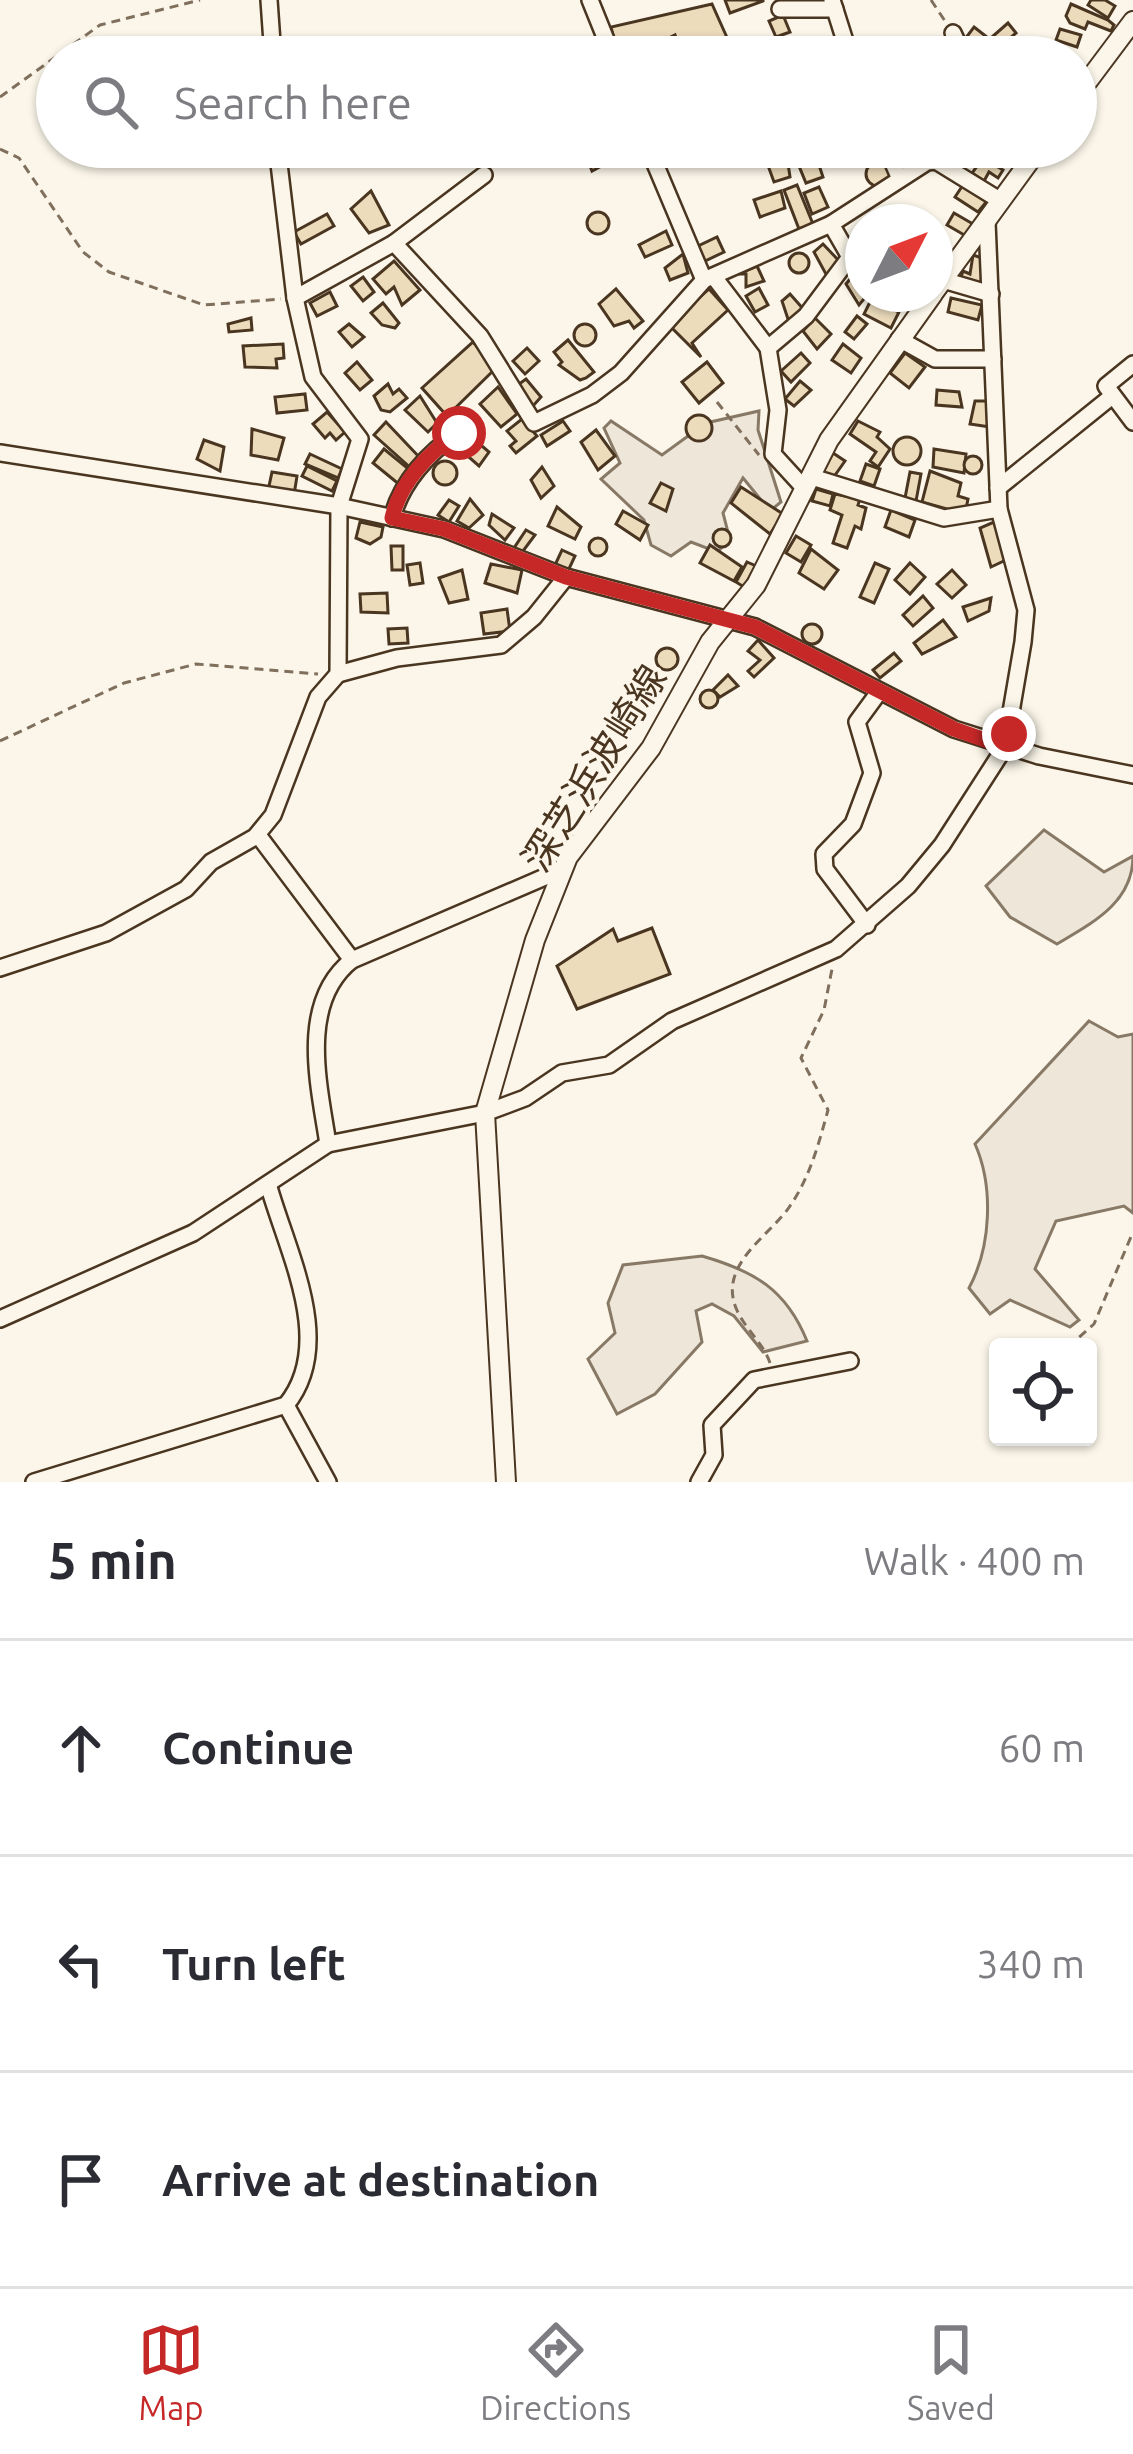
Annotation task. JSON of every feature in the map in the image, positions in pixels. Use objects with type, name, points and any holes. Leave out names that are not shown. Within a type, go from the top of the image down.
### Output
[{"type":"main road","points":[[1097,69],[1133,21]]},
{"type":"main road","name":"深芝浜波崎線","points":[[953,266],[1025,168]]},
{"type":"main road","name":"深芝浜波崎線","points":[[506,1482],[484,1113],[561,870],[651,748],[727,618],[756,585],[829,440],[919,312]]},
{"type":"street","points":[[269,0],[272,36]]},
{"type":"street","points":[[590,0],[605,36]]},
{"type":"street","points":[[780,9],[834,4],[844,36]]},
{"type":"street","points":[[280,168],[296,298],[313,377],[360,439],[339,506],[337,675]]},
{"type":"street","points":[[658,168],[709,279],[768,349],[778,410],[773,454],[808,483],[944,518],[998,509]]},
{"type":"street","points":[[896,168],[900,179]]},
{"type":"street","points":[[394,243],[480,336],[534,423],[592,395],[621,373],[709,279],[832,224],[917,168]]},
{"type":"street","points":[[957,168],[1001,201]]},
{"type":"street","points":[[296,298],[394,243],[484,175]]},
{"type":"street","points":[[0,1319],[193,1233],[328,1144],[484,1113],[525,1099],[562,1073],[609,1065],[672,1021],[836,950],[867,925],[942,845],[1005,747],[1026,610],[998,509],[986,222]]},
{"type":"street","points":[[768,349],[806,316],[850,257],[832,224]]},
{"type":"street","points":[[953,290],[991,294]]},
{"type":"street","points":[[899,339],[935,359],[993,359]]},
{"type":"street","points":[[1133,364],[1106,386],[1133,422]]},
{"type":"street","points":[[998,488],[1111,398]]},
{"type":"street","points":[[392,518],[397,497],[438,446],[459,433]]},
{"type":"street","points":[[0,453],[339,506],[444,529],[566,577],[727,618],[1005,747],[1133,775]]},
{"type":"street","points":[[0,968],[106,933],[186,889],[211,862],[258,835],[273,815],[318,697],[337,675],[397,658],[502,645],[534,617],[566,577]]},
{"type":"street","points":[[867,925],[825,868],[824,854],[853,824],[872,773],[857,722],[879,692]]},
{"type":"street","points":[[258,835],[352,960]]},
{"type":"street","points":[[328,1144],[318,1028],[329,986],[352,960],[561,870]]},
{"type":"street","points":[[34,1482],[286,1405],[304,1383],[309,1325],[269,1187]]},
{"type":"street","points":[[699,1482],[714,1455],[712,1425],[754,1381],[850,1361]]},
{"type":"street","points":[[286,1405],[328,1482]]},
{"type":"path","points":[[85,36],[100,25],[200,0]]},
{"type":"path","points":[[932,0],[953,33]]},
{"type":"path","points":[[0,97],[36,71]]},
{"type":"path","points":[[0,148],[19,158],[83,252],[109,272],[204,304],[296,298]]},
{"type":"path","points":[[717,401],[764,462]]},
{"type":"path","points":[[0,741],[124,682],[196,664],[337,675]]},
{"type":"path","points":[[754,1381],[771,1361],[734,1306],[735,1278],[751,1246],[789,1208],[813,1161],[828,1110],[801,1058],[824,1010],[836,950]]},
{"type":"path","points":[[1078,1338],[1094,1324],[1133,1232]]},
{"type":"shaded area","points":[[759,411],[758,430],[781,502],[770,511],[743,478],[723,513],[730,540],[717,552],[691,542],[671,556],[651,545],[644,520],[601,479],[620,463],[604,428],[611,421],[662,455],[706,423]]},
{"type":"shaded area","points":[[1044,830],[1104,872],[1133,856],[1119,898],[1097,919],[1057,944],[1010,917],[986,886]]},
{"type":"shaded area","points":[[1089,1021],[1118,1037],[1133,1034],[1133,1213],[1124,1206],[1056,1221],[1035,1269],[1079,1320],[1070,1327],[1010,1300],[990,1314],[969,1288],[982,1254],[987,1217],[985,1179],[975,1144]]},
{"type":"shaded area","points":[[702,1256],[766,1285],[789,1308],[807,1341],[763,1352],[734,1316],[712,1304],[696,1311],[702,1342],[655,1394],[617,1414],[588,1359],[615,1333],[608,1303],[623,1265]]},
{"type":"building","points":[[725,0],[763,0],[763,1],[730,13]]},
{"type":"building","points":[[1091,0],[1115,6],[1108,18],[1088,5]]},
{"type":"building","points":[[712,4],[726,36],[613,36],[611,27]]},
{"type":"building","points":[[1071,4],[1108,20],[1114,25],[1111,31],[1088,22],[1085,29],[1070,23],[1066,16]]},
{"type":"building","points":[[783,15],[790,32],[776,36],[769,21]]},
{"type":"building","points":[[1008,23],[1016,33],[1013,36],[993,36]]},
{"type":"building","points":[[1060,29],[1081,35],[1081,36],[1057,36]]},
{"type":"building","points":[[769,168],[789,168],[790,177],[774,182]]},
{"type":"building","points":[[800,168],[820,168],[823,177],[806,183]]},
{"type":"building","points":[[867,168],[890,169],[890,179],[883,186],[873,186],[866,179]]},
{"type":"building","points":[[976,168],[1003,170],[998,178],[989,172],[984,181],[972,173]]},
{"type":"building","points":[[797,185],[813,224],[799,229],[784,190]]},
{"type":"building","points":[[963,185],[987,201],[978,212],[955,197]]},
{"type":"building","points":[[819,187],[828,207],[812,214],[804,193]]},
{"type":"building","points":[[371,191],[389,225],[369,233],[351,209]]},
{"type":"building","points":[[781,191],[785,208],[760,217],[754,200]]},
{"type":"building","points":[[598,212],[609,223],[598,234],[587,223]]},
{"type":"building","points":[[327,214],[334,226],[301,244],[294,232]]},
{"type":"building","points":[[953,215],[973,224],[966,236],[953,228]]},
{"type":"building","points":[[666,231],[672,245],[645,257],[639,245]]},
{"type":"building","points":[[717,237],[724,252],[703,262],[696,247]]},
{"type":"building","points":[[823,244],[842,264],[827,276],[814,252]]},
{"type":"building","points":[[799,253],[809,263],[799,273],[789,263]]},
{"type":"building","points":[[683,254],[688,273],[670,280],[665,268]]},
{"type":"building","points":[[973,255],[982,258],[981,287],[960,280],[963,271],[970,274]]},
{"type":"building","points":[[394,261],[420,290],[402,305],[394,287],[386,294],[373,279]]},
{"type":"building","points":[[757,266],[764,281],[746,287],[746,274],[738,274]]},
{"type":"building","points":[[363,277],[374,292],[363,301],[351,286]]},
{"type":"building","points":[[759,288],[768,305],[755,312],[746,296]]},
{"type":"building","points":[[616,289],[643,321],[634,328],[629,321],[614,326],[599,304]]},
{"type":"building","points":[[709,289],[728,310],[692,343],[701,357],[669,325]]},
{"type":"building","points":[[330,292],[337,306],[317,316],[310,303]]},
{"type":"building","points":[[790,294],[805,311],[790,325],[782,301]]},
{"type":"building","points":[[953,298],[982,305],[978,320],[948,312],[953,312]]},
{"type":"building","points":[[383,303],[399,323],[395,328],[382,325],[371,313]]},
{"type":"building","points":[[865,312],[899,312],[891,328]]},
{"type":"building","points":[[857,316],[867,324],[854,339],[845,332]]},
{"type":"building","points":[[251,318],[252,330],[229,332],[228,324]]},
{"type":"building","points":[[815,318],[831,334],[817,349],[803,331]]},
{"type":"building","points":[[349,324],[364,337],[352,347],[339,332]]},
{"type":"building","points":[[585,324],[596,335],[585,346],[574,335]]},
{"type":"building","points":[[568,340],[594,372],[586,378],[580,380],[559,365],[562,362],[554,352]]},
{"type":"building","points":[[473,342],[496,368],[447,416],[422,388]]},
{"type":"building","points":[[283,344],[284,358],[276,359],[277,368],[245,367],[243,346]]},
{"type":"building","points":[[843,344],[861,358],[851,373],[832,360]]},
{"type":"building","points":[[527,348],[539,361],[525,374],[513,361]]},
{"type":"building","points":[[801,353],[810,363],[791,382],[781,371]]},
{"type":"building","points":[[905,353],[925,367],[909,388],[890,373]]},
{"type":"building","points":[[357,362],[372,380],[360,390],[345,373]]},
{"type":"building","points":[[707,362],[723,383],[699,403],[682,382]]},
{"type":"building","points":[[526,379],[541,397],[532,407],[515,387]]},
{"type":"building","points":[[800,381],[811,390],[794,406],[785,399]]},
{"type":"building","points":[[388,384],[393,394],[399,389],[407,398],[390,412],[381,410],[374,396]]},
{"type":"building","points":[[498,387],[517,414],[501,427],[480,404]]},
{"type":"building","points":[[937,390],[959,392],[962,407],[936,405]]},
{"type":"building","points":[[305,394],[307,410],[277,413],[275,397]]},
{"type":"building","points":[[420,396],[437,423],[428,432],[405,410]]},
{"type":"building","points":[[975,401],[988,401],[990,427],[970,424]]},
{"type":"building","points":[[327,412],[345,432],[336,440],[330,433],[325,438],[313,424]]},
{"type":"building","points":[[699,415],[712,428],[699,441],[686,428]]},
{"type":"building","points":[[522,419],[537,436],[516,453],[510,446],[516,441],[507,431]]},
{"type":"building","points":[[563,421],[570,431],[547,446],[541,435]]},
{"type":"building","points":[[858,421],[880,432],[877,437],[890,449],[878,467],[870,461],[876,452],[850,434]]},
{"type":"building","points":[[386,422],[422,460],[413,470],[374,435]]},
{"type":"building","points":[[252,429],[284,438],[278,460],[251,455]]},
{"type":"building","points":[[596,430],[615,456],[598,470],[581,442]]},
{"type":"building","points":[[907,437],[917,441],[921,451],[917,461],[907,465],[897,461],[893,451],[897,441]]},
{"type":"building","points":[[204,440],[224,447],[220,471],[197,459]]},
{"type":"building","points":[[475,440],[489,452],[479,466],[463,452]]},
{"type":"building","points":[[384,449],[411,471],[400,485],[373,463]]},
{"type":"building","points":[[934,449],[966,454],[964,473],[933,467]]},
{"type":"building","points":[[833,453],[845,461],[833,478],[821,471]]},
{"type":"building","points":[[310,454],[342,469],[338,478],[305,464]]},
{"type":"building","points":[[973,456],[982,465],[973,474],[964,465]]},
{"type":"building","points":[[445,461],[457,473],[445,485],[433,473]]},
{"type":"building","points":[[866,464],[880,469],[874,486],[860,481]]},
{"type":"building","points":[[307,466],[337,481],[332,491],[302,476]]},
{"type":"building","points":[[542,467],[554,486],[541,498],[531,480]]},
{"type":"building","points":[[930,471],[961,483],[958,496],[968,499],[965,514],[922,502]]},
{"type":"building","points":[[272,472],[297,476],[294,495],[268,491]]},
{"type":"building","points":[[910,472],[921,474],[916,501],[905,498]]},
{"type":"building","points":[[661,483],[673,489],[666,511],[650,503]]},
{"type":"building","points":[[741,487],[783,514],[770,534],[731,503]]},
{"type":"building","points":[[816,489],[833,494],[830,506],[812,501]]},
{"type":"building","points":[[835,494],[860,499],[858,505],[866,508],[861,529],[855,526],[847,548],[833,543],[842,515],[830,510]]},
{"type":"building","points":[[470,499],[483,515],[469,528],[457,521]]},
{"type":"building","points":[[449,500],[459,506],[449,522],[438,515]]},
{"type":"building","points":[[557,507],[581,527],[575,539],[548,526]]},
{"type":"building","points":[[891,510],[915,520],[909,537],[885,527]]},
{"type":"building","points":[[623,511],[648,525],[640,540],[616,524]]},
{"type":"building","points":[[492,514],[514,528],[505,540],[489,525]]},
{"type":"building","points":[[360,522],[383,527],[381,537],[370,544],[356,538]]},
{"type":"building","points":[[994,522],[1010,558],[991,567],[980,528]]},
{"type":"building","points":[[722,529],[731,538],[722,547],[713,538]]},
{"type":"building","points":[[526,530],[535,535],[520,555],[512,551]]},
{"type":"building","points":[[796,536],[811,545],[801,562],[786,553]]},
{"type":"building","points":[[598,538],[607,547],[598,556],[589,547]]},
{"type":"building","points":[[710,545],[742,567],[734,581],[700,563]]},
{"type":"building","points":[[391,546],[403,546],[403,570],[392,570]]},
{"type":"building","points":[[811,549],[838,570],[824,589],[799,573]]},
{"type":"building","points":[[562,550],[575,556],[568,571],[555,565]]},
{"type":"building","points":[[747,562],[756,566],[744,587],[736,582]]},
{"type":"building","points":[[420,563],[423,583],[410,585],[407,565]]},
{"type":"building","points":[[875,563],[889,569],[874,603],[860,597]]},
{"type":"building","points":[[910,563],[925,577],[910,594],[895,580]]},
{"type":"building","points":[[491,564],[522,570],[517,593],[485,583]]},
{"type":"building","points":[[462,570],[468,599],[449,603],[439,578]]},
{"type":"building","points":[[952,570],[966,585],[952,598],[937,584]]},
{"type":"building","points":[[387,593],[388,613],[361,612],[360,594]]},
{"type":"building","points":[[923,596],[933,608],[913,626],[903,615]]},
{"type":"building","points":[[991,598],[989,611],[968,621],[963,607]]},
{"type":"building","points":[[507,609],[510,631],[484,634],[481,613]]},
{"type":"building","points":[[943,620],[956,637],[922,654],[914,643]]},
{"type":"building","points":[[812,624],[822,634],[812,644],[802,634]]},
{"type":"building","points":[[407,628],[408,643],[389,644],[388,629]]},
{"type":"building","points":[[758,640],[774,658],[754,677],[748,671],[760,660],[748,651]]},
{"type":"building","points":[[667,648],[678,659],[667,670],[656,659]]},
{"type":"building","points":[[894,653],[901,661],[880,678],[873,670]]},
{"type":"building","points":[[728,675],[738,686],[720,697],[713,690]]},
{"type":"building","points":[[709,690],[718,699],[709,708],[700,699]]},
{"type":"building","points":[[652,928],[670,974],[577,1009],[557,966],[613,929],[618,941]]},
{"type":"route","points":[[459,433],[438,446],[397,497],[392,518],[444,529],[566,577],[755,627],[954,729],[1005,747],[1009,734]]}]
